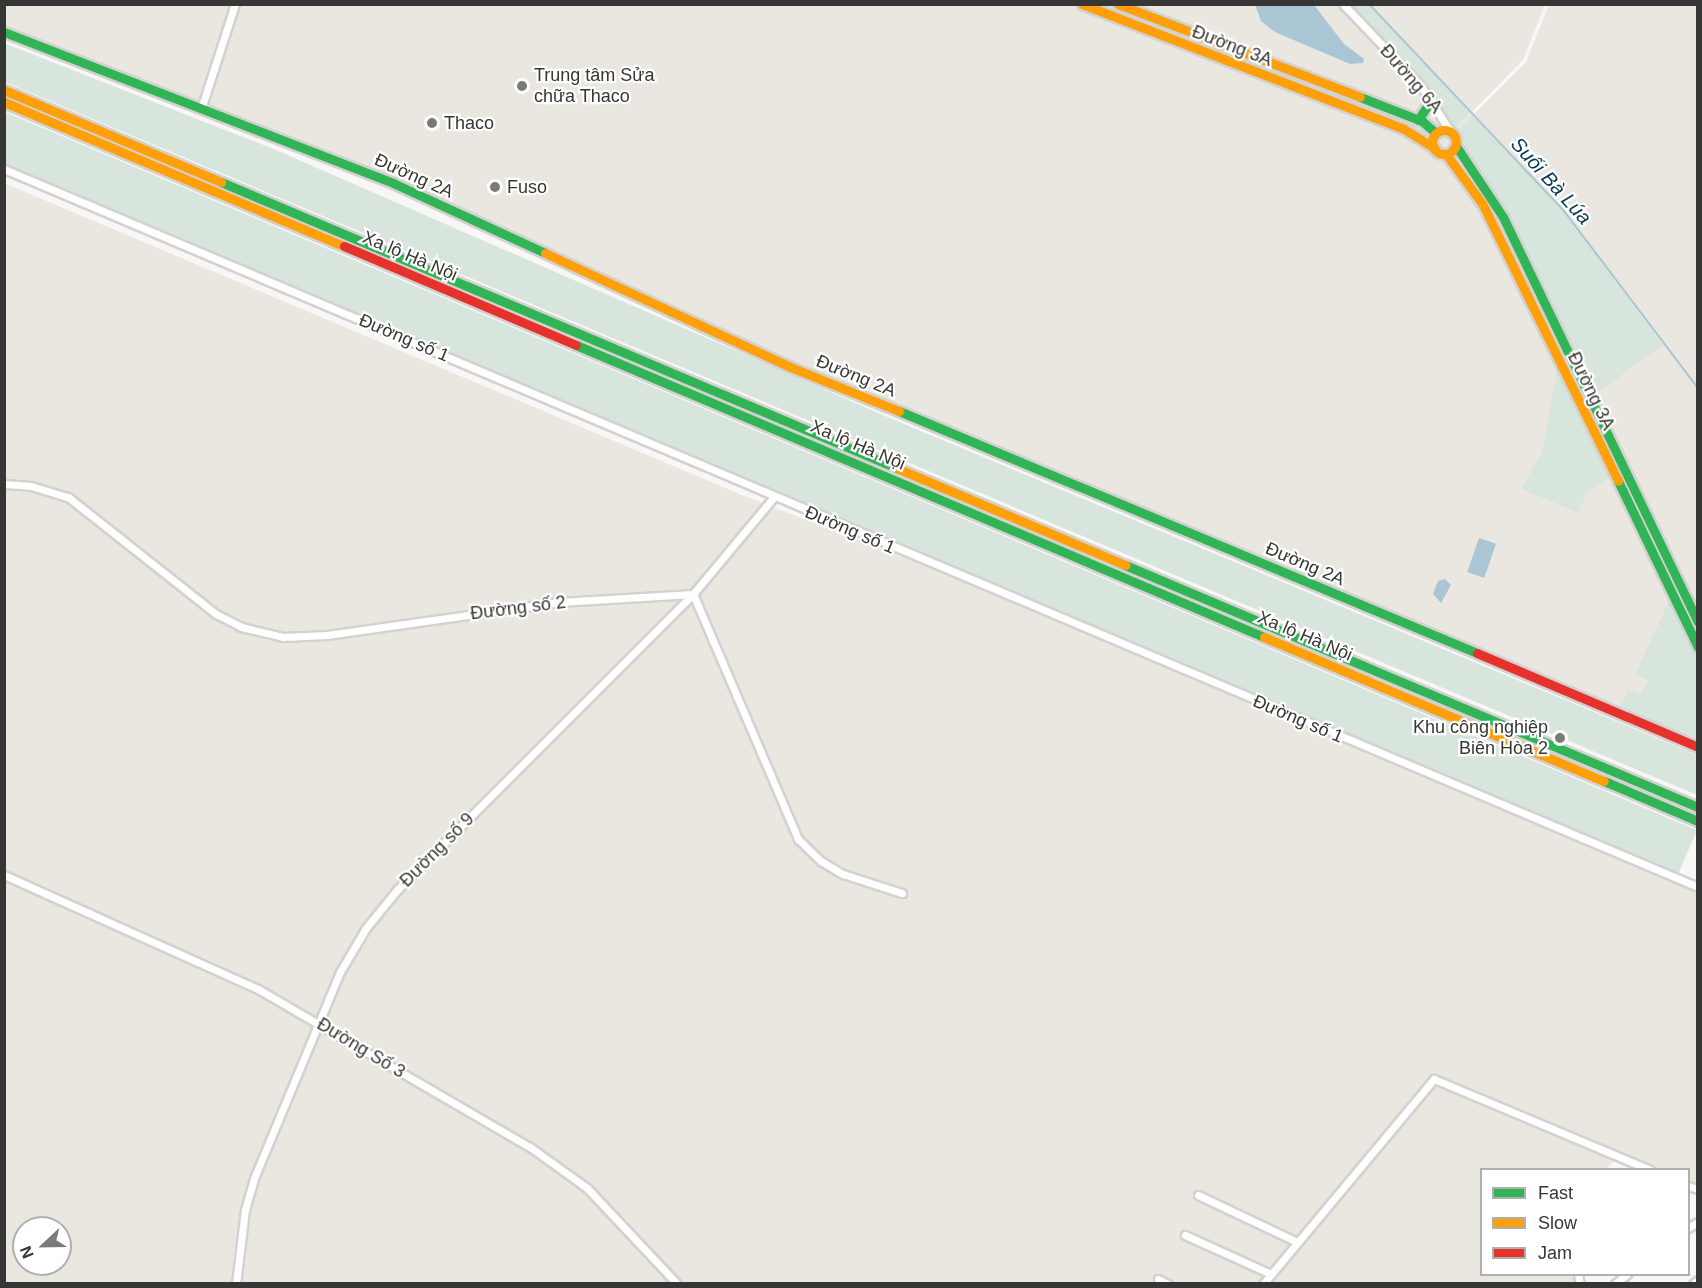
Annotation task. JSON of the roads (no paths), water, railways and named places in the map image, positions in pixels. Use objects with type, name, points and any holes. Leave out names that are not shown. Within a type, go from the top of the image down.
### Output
[{"type":"main road","name":"Đường 3A","points":[[1082,4],[1418,134],[1434,148]]},
{"type":"main road","name":"Đường 3A","points":[[1118,4],[1418,120],[1436,133]]},
{"type":"main road","name":"Đường 2A","points":[[4,32],[202,106],[393,183],[788,366],[1101,494],[1698,747]]},
{"type":"main road","name":"Xa lộ Hà Nội","points":[[4,90],[1698,807]]},
{"type":"main road","name":"Xa lộ Hà Nội","points":[[4,102],[1698,821]]},
{"type":"main road","points":[[1418,120],[1430,103]]},
{"type":"main road","points":[[1449,131],[1456,139],[1456,146],[1446,154],[1434,148],[1436,133],[1449,131]]},
{"type":"main road","name":"Đường 3A","points":[[1456,146],[1503,217],[1698,622]]},
{"type":"main road","name":"Đường 3A","points":[[1446,154],[1483,205],[1698,647]]},
{"type":"main road","points":[[1571,389],[1583,383]]},
{"type":"main road","points":[[1680,740],[1698,741]]},
{"type":"street","points":[[202,106],[235,4]]},
{"type":"street","name":"Đường 6A","points":[[1343,4],[1416,80],[1430,103],[1444,117],[1449,131]]},
{"type":"street","name":"Đường số 1","points":[[4,169],[773,498],[1698,887]]},
{"type":"street","name":"Đường số 2","points":[[4,484],[31,486],[68,497],[216,614],[241,627],[283,637],[327,635],[559,602],[693,594]]},
{"type":"street","name":"Đường số 9","points":[[236,1284],[248,1196],[318,1022],[352,949],[397,890],[693,594],[773,498]]},
{"type":"street","points":[[693,594],[798,839],[821,861],[843,874],[902,893]]},
{"type":"street","name":"Đường Số 3","points":[[4,875],[211,966],[318,1022],[549,1159],[622,1221],[677,1284]]},
{"type":"street","points":[[1263,1284],[1434,1079],[1645,1168]]},
{"type":"street","points":[[1198,1195],[1297,1242]]},
{"type":"street","points":[[1185,1235],[1271,1274]]},
{"type":"street","points":[[1158,1279],[1168,1284]]},
{"type":"street","points":[[1693,1284],[1698,1280]]},
{"type":"water","points":[[1255,5],[1314,5],[1344,44],[1364,59],[1363,63],[1350,64],[1275,32],[1261,21]]},
{"type":"water","points":[[1479,538],[1496,544],[1484,578],[1467,572]]},
{"type":"water","points":[[1445,579],[1451,585],[1441,603],[1433,594],[1438,581]]},
{"type":"waterway","name":"Suối Bà Lúa","points":[[1369,4],[1564,211],[1698,388]]},
{"type":"place","name":"Trung tâm Sửa chữa Thaco","points":[[522,86]]},
{"type":"place","name":"Thaco","points":[[432,123]]},
{"type":"place","name":"Fuso","points":[[495,187]]},
{"type":"place","name":"Khu công nghiệp Biên Hòa 2","points":[[1560,738]]}]
